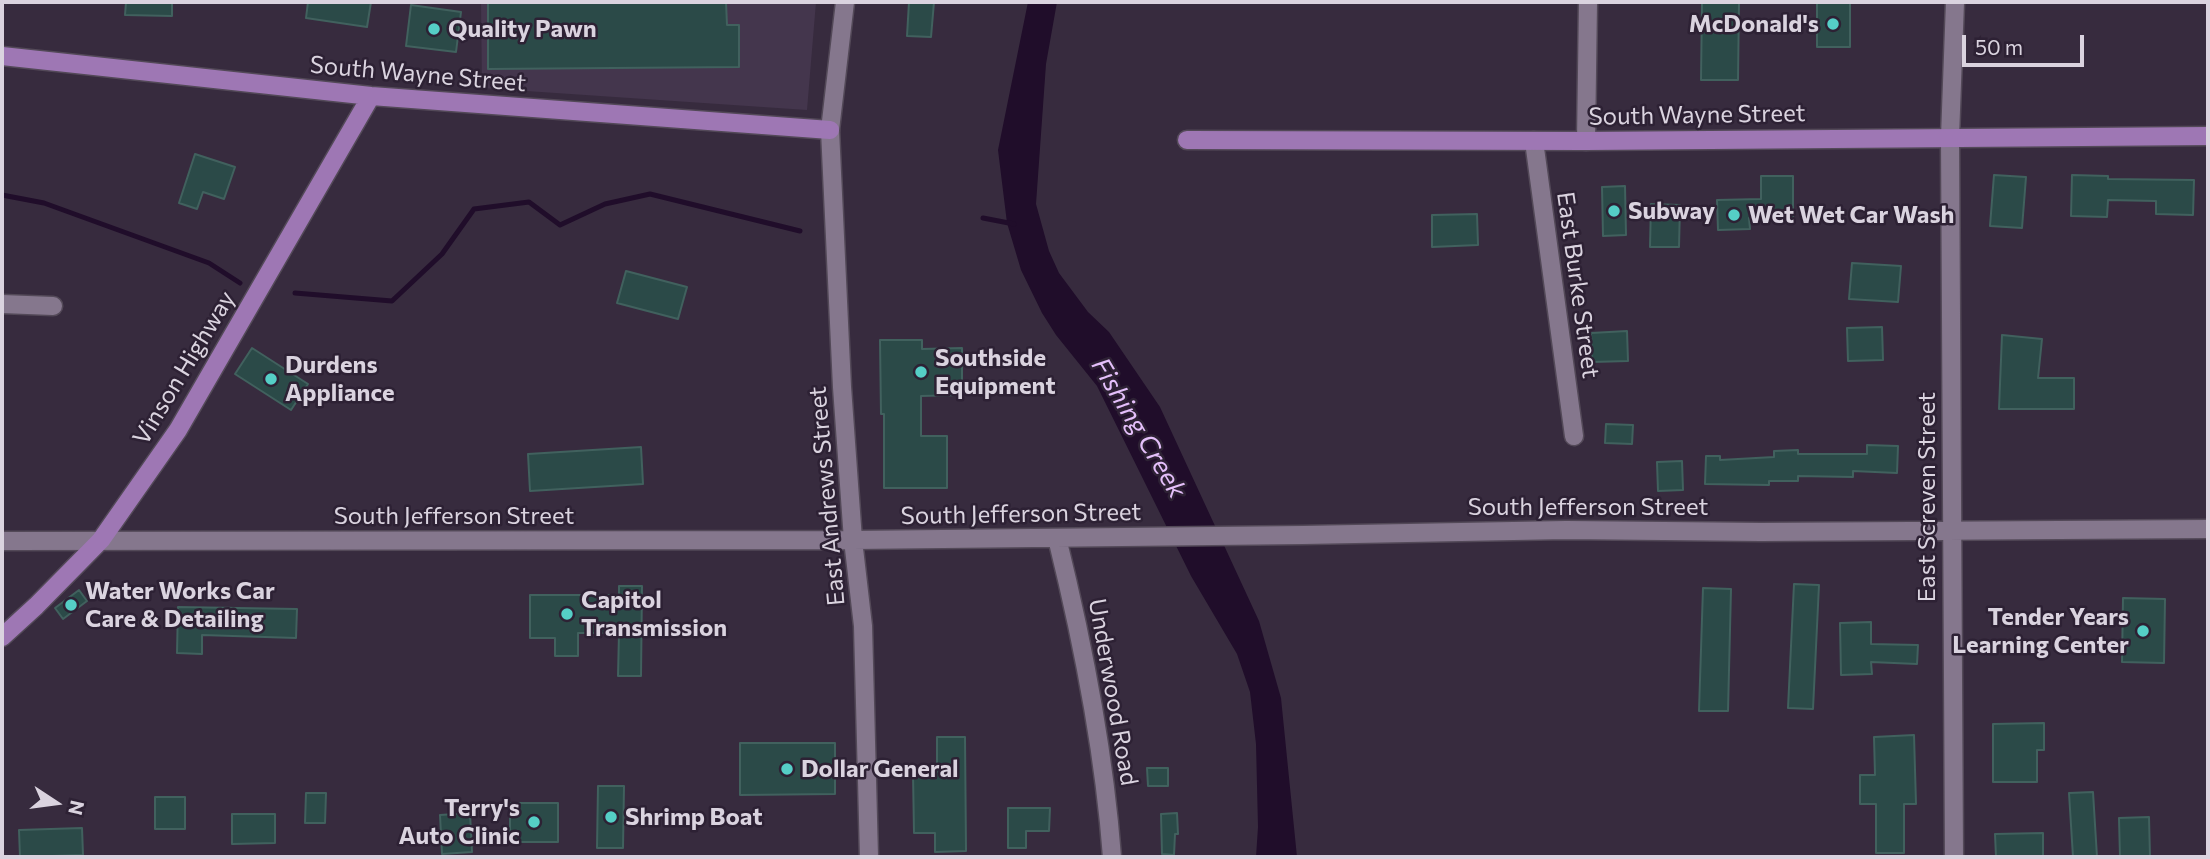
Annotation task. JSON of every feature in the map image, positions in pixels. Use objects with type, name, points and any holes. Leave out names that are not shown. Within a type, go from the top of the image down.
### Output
[{"type":"main road","name":"South Wayne Street","points":[[2,56],[371,96],[830,130]]},
{"type":"main road","name":"Vinson Highway","points":[[2,637],[101,540],[178,430],[371,96]]},
{"type":"main road","name":"South Wayne Street","points":[[1187,140],[1586,141],[2208,136]]},
{"type":"street","name":"East Andrews Street","points":[[845,2],[830,130],[842,387],[853,540],[863,626],[869,857]]},
{"type":"street","points":[[1586,141],[1588,2]]},
{"type":"street","name":"East Screven Street","points":[[1954,857],[1950,137],[1954,93],[1955,2]]},
{"type":"street","name":"East Burke Street","points":[[1534,141],[1574,436]]},
{"type":"street","points":[[2,304],[53,306]]},
{"type":"street","name":"South Jefferson Street","points":[[2,541],[853,540],[1303,536],[1566,530],[1761,532],[2208,529]]},
{"type":"street","name":"Underwood Road","points":[[1057,538],[1088,672],[1109,807],[1112,857]]},
{"type":"shaded area","points":[[481,2],[816,2],[807,110],[482,88]]},
{"type":"water","name":"Fishing Creek","points":[[1028,2],[1057,2],[1046,64],[1036,204],[1049,251],[1059,273],[1088,312],[1109,332],[1160,407],[1259,621],[1281,698],[1297,857],[1256,857],[1256,744],[1250,692],[1237,654],[1191,576],[1097,386],[1056,335],[1021,270],[1007,223],[998,150]]},
{"type":"building","points":[[126,2],[172,2],[172,16],[125,15]]},
{"type":"building","points":[[308,2],[371,2],[367,27],[306,18]]},
{"type":"building","points":[[488,2],[726,2],[727,25],[739,25],[739,67],[488,69]]},
{"type":"building","points":[[909,2],[934,2],[931,37],[907,36]]},
{"type":"building","points":[[1702,2],[1739,2],[1738,80],[1701,80]]},
{"type":"building","name":"McDonald's","points":[[1817,2],[1850,2],[1850,47],[1817,47]]},
{"type":"building","name":"Quality Pawn","points":[[411,5],[461,12],[456,52],[406,46]]},
{"type":"building","points":[[195,154],[235,167],[224,199],[203,192],[197,209],[179,203]]},
{"type":"building","points":[[1994,175],[2026,177],[2022,228],[1990,226]]},
{"type":"building","points":[[2072,175],[2108,176],[2108,179],[2194,180],[2193,215],[2156,214],[2156,201],[2108,200],[2107,217],[2071,216]]},
{"type":"building","points":[[1761,176],[1793,176],[1793,218],[1749,218],[1750,229],[1718,230],[1717,200],[1761,199]]},
{"type":"building","name":"Subway","points":[[1625,186],[1626,235],[1603,236],[1602,187]]},
{"type":"building","points":[[1651,204],[1680,205],[1679,247],[1650,247]]},
{"type":"building","points":[[1477,214],[1478,245],[1432,247],[1432,215]]},
{"type":"building","points":[[1852,263],[1901,266],[1898,302],[1849,299]]},
{"type":"building","points":[[626,271],[687,287],[678,319],[617,303]]},
{"type":"building","points":[[1882,327],[1883,360],[1848,361],[1847,328]]},
{"type":"building","points":[[1627,331],[1628,361],[1592,362],[1591,333]]},
{"type":"building","points":[[2002,335],[2042,339],[2038,378],[2074,378],[2074,409],[1999,409]]},
{"type":"building","points":[[880,340],[922,340],[922,349],[962,348],[962,395],[921,396],[921,436],[947,436],[947,488],[884,488]]},
{"type":"building","name":"Durdens Appliance","points":[[252,348],[308,384],[291,410],[235,374]]},
{"type":"building","points":[[1606,424],[1633,425],[1632,444],[1605,443]]},
{"type":"building","points":[[1867,445],[1898,446],[1897,473],[1853,471],[1853,477],[1798,476],[1798,481],[1769,481],[1769,485],[1705,484],[1706,456],[1720,456],[1720,460],[1774,457],[1774,451],[1798,450],[1798,454],[1867,454]]},
{"type":"building","points":[[641,447],[643,484],[530,491],[528,454]]},
{"type":"building","points":[[1682,461],[1683,490],[1658,491],[1657,462]]},
{"type":"building","points":[[1794,584],[1819,585],[1813,709],[1788,708]]},
{"type":"building","points":[[619,586],[642,586],[641,676],[618,676],[619,633],[578,633],[578,656],[555,656],[555,638],[530,638],[530,595],[619,595]]},
{"type":"building","points":[[1703,588],[1731,589],[1728,711],[1699,711]]},
{"type":"building","name":"Water Works Car Care & Detailing","points":[[79,590],[87,601],[63,619],[55,608]]},
{"type":"building","name":"Tender Years Learning Center","points":[[2123,598],[2165,599],[2164,663],[2122,662]]},
{"type":"building","points":[[178,607],[297,609],[296,638],[202,635],[202,654],[177,653]]},
{"type":"building","points":[[1871,622],[1871,644],[1918,645],[1917,664],[1871,662],[1872,674],[1841,675],[1840,623]]},
{"type":"building","points":[[2044,723],[2044,750],[2037,750],[2037,782],[1993,782],[1993,724]]},
{"type":"building","points":[[1914,735],[1916,804],[1904,804],[1904,853],[1876,853],[1876,804],[1860,804],[1860,775],[1875,775],[1874,737]]},
{"type":"building","points":[[937,737],[965,737],[966,851],[935,852],[935,833],[914,833],[913,773],[937,772]]},
{"type":"building","name":"Dollar General","points":[[740,743],[835,743],[835,794],[740,795]]},
{"type":"building","points":[[1147,768],[1168,768],[1168,786],[1148,786]]},
{"type":"building","name":"Shrimp Boat","points":[[598,786],[624,786],[623,848],[597,848]]},
{"type":"building","points":[[2093,792],[2097,857],[2073,857],[2069,793]]},
{"type":"building","points":[[306,793],[326,793],[325,823],[305,823]]},
{"type":"building","points":[[155,797],[185,797],[185,829],[155,829]]},
{"type":"building","name":"Terry's Auto Clinic","points":[[510,803],[558,803],[558,842],[510,842]]},
{"type":"building","points":[[1008,808],[1050,808],[1049,831],[1026,831],[1026,848],[1008,848]]},
{"type":"building","points":[[470,813],[472,852],[442,854],[440,815]]},
{"type":"building","points":[[1177,813],[1178,834],[1175,834],[1174,855],[1162,854],[1161,814]]},
{"type":"building","points":[[232,814],[275,814],[275,843],[232,844]]},
{"type":"building","points":[[2149,817],[2150,857],[2120,857],[2119,818]]},
{"type":"building","points":[[82,828],[83,855],[20,857],[19,830]]},
{"type":"building","points":[[2043,833],[2043,857],[1996,857],[1995,834]]},
{"type":"waterway","points":[[295,293],[392,301],[442,254],[474,209],[529,202],[560,225],[605,204],[650,194],[800,231]]},
{"type":"waterway","points":[[2,195],[44,203],[209,263],[240,283]]},
{"type":"waterway","points":[[983,218],[1014,224]]},
{"type":"place","name":"McDonald's","points":[[1833,24]]},
{"type":"place","name":"Quality Pawn","points":[[434,29]]},
{"type":"place","name":"Subway","points":[[1614,211]]},
{"type":"place","name":"Wet Wet Car Wash","points":[[1734,215]]},
{"type":"place","name":"Southside Equipment","points":[[921,372]]},
{"type":"place","name":"Durdens Appliance","points":[[271,379]]},
{"type":"place","name":"Water Works Car Care & Detailing","points":[[71,605]]},
{"type":"place","name":"Capitol Transmission","points":[[567,614]]},
{"type":"place","name":"Tender Years Learning Center","points":[[2143,631]]},
{"type":"place","name":"Dollar General","points":[[787,769]]},
{"type":"place","name":"Shrimp Boat","points":[[611,817]]},
{"type":"place","name":"Terry's Auto Clinic","points":[[534,822]]}]
